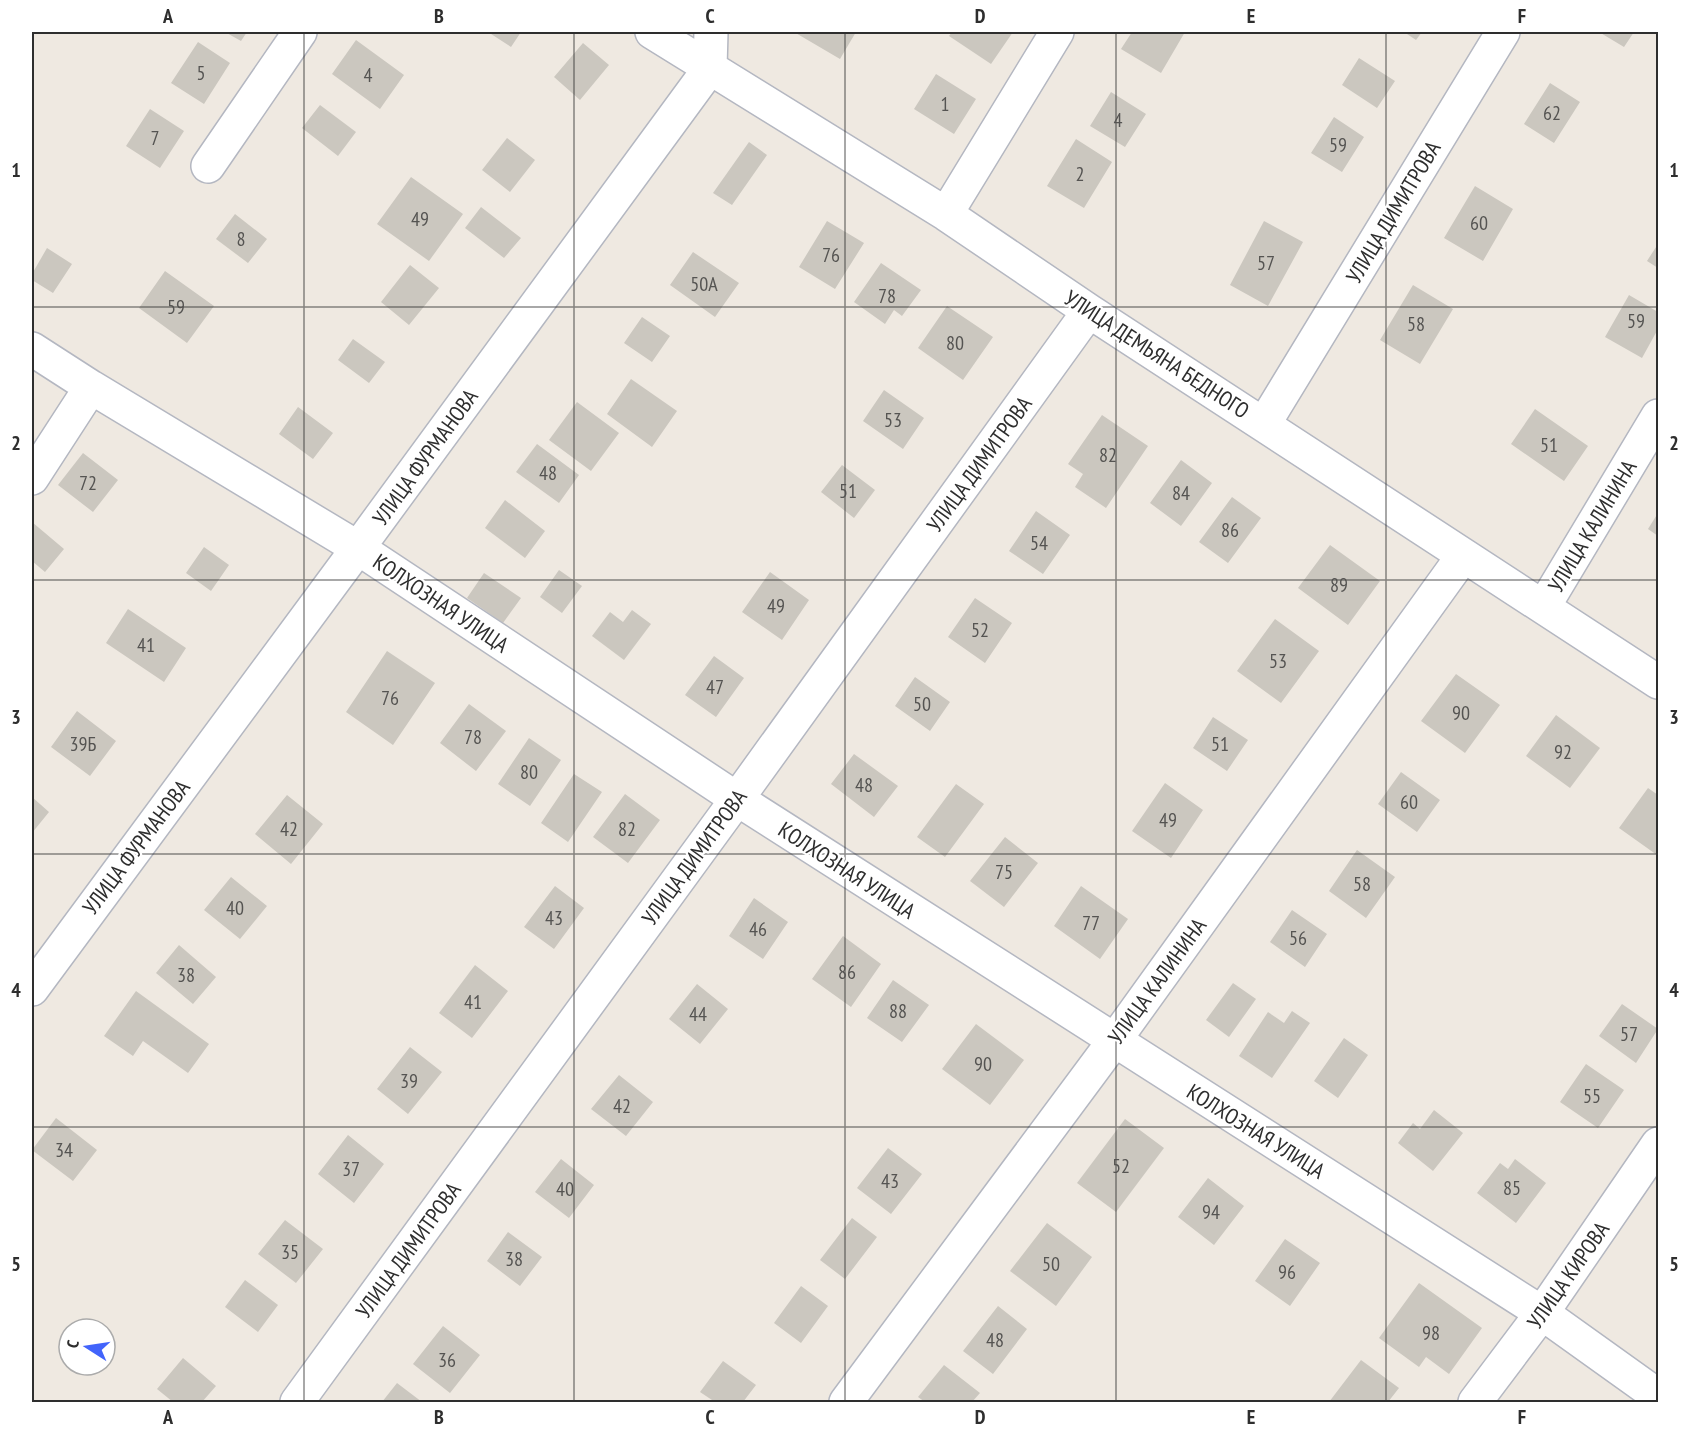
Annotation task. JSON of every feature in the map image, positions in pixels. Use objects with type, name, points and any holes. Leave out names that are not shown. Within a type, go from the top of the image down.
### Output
[{"type":"street","points":[[208,166],[300,32]]},
{"type":"street","name":"УЛИЦА ДЕМЬЯНА БЕДНОГО","points":[[652,32],[946,214],[1089,311],[1659,682]]},
{"type":"street","points":[[710,68],[711,32]]},
{"type":"street","points":[[946,214],[1057,32]]},
{"type":"street","name":"УЛИЦА ДИМИТРОВА","points":[[1264,424],[1503,32]]},
{"type":"street","name":"УЛИЦА ФУРМАНОВА","points":[[32,989],[710,68]]},
{"type":"street","name":"УЛИЦА ДИМИТРОВА","points":[[297,1402],[737,799],[1089,311]]},
{"type":"street","name":"КОЛХОЗНАЯ УЛИЦА","points":[[32,349],[358,548],[737,799],[1542,1313],[1659,1396]]},
{"type":"street","points":[[32,478],[91,387]]},
{"type":"street","name":"УЛИЦА КАЛИНИНА","points":[[1544,606],[1659,416]]},
{"type":"street","name":"УЛИЦА КАЛИНИНА","points":[[846,1402],[1114,1041],[1463,556]]},
{"type":"street","name":"УЛИЦА КИРОВА","points":[[1475,1402],[1542,1313],[1659,1144]]},
{"type":"building","points":[[225,32],[247,32],[241,41]]},
{"type":"building","points":[[488,32],[521,32],[511,47]]},
{"type":"building","points":[[794,32],[856,32],[840,59]]},
{"type":"building","points":[[952,32],[1013,32],[991,64],[949,36]]},
{"type":"building","points":[[1132,32],[1185,32],[1161,73],[1121,49]]},
{"type":"building","points":[[1404,32],[1422,32],[1416,40]]},
{"type":"building","points":[[1599,32],[1634,32],[1624,47]]},
{"type":"building","points":[[356,40],[404,75],[380,109],[332,74]]},
{"type":"building","points":[[198,42],[230,63],[204,104],[171,83]]},
{"type":"building","points":[[583,43],[609,65],[580,100],[554,77]]},
{"type":"building","points":[[1359,58],[1395,81],[1377,108],[1342,85]]},
{"type":"building","points":[[936,74],[976,99],[954,134],[914,109]]},
{"type":"building","points":[[1550,83],[1580,102],[1554,143],[1524,124]]},
{"type":"building","points":[[1111,92],[1146,114],[1125,147],[1090,126]]},
{"type":"building","points":[[320,105],[356,132],[338,156],[302,128]]},
{"type":"building","points":[[150,109],[184,131],[160,168],[126,146]]},
{"type":"building","points":[[1334,117],[1364,137],[1342,172],[1311,153]]},
{"type":"building","points":[[507,138],[535,160],[510,192],[482,170]]},
{"type":"building","points":[[1076,139],[1112,162],[1084,208],[1047,186]]},
{"type":"building","points":[[749,142],[767,155],[732,205],[713,193]]},
{"type":"building","points":[[411,177],[463,214],[429,261],[377,224]]},
{"type":"building","points":[[1475,186],[1513,209],[1483,261],[1444,238]]},
{"type":"building","points":[[481,207],[521,238],[504,258],[465,228]]},
{"type":"building","points":[[235,214],[267,239],[248,263],[216,239]]},
{"type":"building","points":[[827,221],[864,243],[835,289],[799,267]]},
{"type":"building","points":[[1264,221],[1303,242],[1268,306],[1230,285]]},
{"type":"building","points":[[1658,244],[1658,268],[1647,261]]},
{"type":"building","points":[[47,248],[72,264],[53,293],[32,280],[32,274]]},
{"type":"building","points":[[693,252],[739,283],[715,317],[670,285]]},
{"type":"building","points":[[881,263],[921,290],[902,316],[894,310],[885,324],[854,302]]},
{"type":"building","points":[[410,265],[439,288],[409,325],[381,302]]},
{"type":"building","points":[[165,271],[214,306],[187,343],[139,308]]},
{"type":"building","points":[[1413,285],[1453,309],[1420,364],[1380,340]]},
{"type":"building","points":[[1629,295],[1658,312],[1658,329],[1642,358],[1605,337]]},
{"type":"building","points":[[947,306],[993,337],[963,380],[918,348]]},
{"type":"building","points":[[642,317],[670,336],[652,362],[624,343]]},
{"type":"building","points":[[353,339],[385,362],[369,383],[338,360]]},
{"type":"building","points":[[631,379],[677,411],[652,447],[607,414]]},
{"type":"building","points":[[884,390],[924,418],[903,449],[863,421]]},
{"type":"building","points":[[577,402],[619,433],[591,471],[549,440]]},
{"type":"building","points":[[298,407],[333,433],[313,459],[279,434]]},
{"type":"building","points":[[1535,409],[1588,446],[1564,481],[1511,444]]},
{"type":"building","points":[[1102,415],[1148,446],[1106,508],[1075,487],[1083,474],[1068,464]]},
{"type":"building","points":[[537,444],[579,475],[559,503],[516,472]]},
{"type":"building","points":[[83,453],[118,480],[93,512],[58,485]]},
{"type":"building","points":[[1181,460],[1212,483],[1181,526],[1150,503]]},
{"type":"building","points":[[842,465],[875,490],[854,518],[821,492]]},
{"type":"building","points":[[1232,497],[1261,518],[1228,563],[1199,542]]},
{"type":"building","points":[[505,500],[545,531],[525,558],[485,528]]},
{"type":"building","points":[[1036,511],[1070,535],[1043,574],[1009,551]]},
{"type":"building","points":[[1658,513],[1658,536],[1648,529]]},
{"type":"building","points":[[32,522],[64,549],[45,572],[32,561]]},
{"type":"building","points":[[1330,545],[1380,581],[1348,625],[1298,588]]},
{"type":"building","points":[[204,547],[229,565],[211,591],[186,573]]},
{"type":"building","points":[[559,570],[582,586],[562,613],[540,597]]},
{"type":"building","points":[[770,572],[809,600],[782,640],[742,612]]},
{"type":"building","points":[[484,573],[521,598],[503,623],[467,598]]},
{"type":"building","points":[[975,598],[1012,623],[985,663],[948,637]]},
{"type":"building","points":[[128,609],[186,648],[164,682],[106,643]]},
{"type":"building","points":[[632,610],[651,624],[624,660],[592,636],[610,612],[623,622]]},
{"type":"building","points":[[1275,619],[1319,651],[1281,703],[1237,671]]},
{"type":"building","points":[[387,651],[435,683],[393,745],[346,712]]},
{"type":"building","points":[[714,656],[744,678],[716,717],[685,695]]},
{"type":"building","points":[[1456,674],[1500,705],[1465,753],[1421,721]]},
{"type":"building","points":[[915,677],[950,702],[930,731],[895,706]]},
{"type":"building","points":[[469,704],[506,731],[476,771],[440,743]]},
{"type":"building","points":[[77,711],[116,741],[90,776],[51,747]]},
{"type":"building","points":[[1556,715],[1600,748],[1570,788],[1526,756]]},
{"type":"building","points":[[1213,717],[1248,740],[1227,771],[1193,748]]},
{"type":"building","points":[[529,738],[561,760],[530,806],[498,784]]},
{"type":"building","points":[[854,754],[898,786],[874,817],[831,784]]},
{"type":"building","points":[[1401,772],[1440,800],[1417,832],[1378,804]]},
{"type":"building","points":[[574,774],[602,792],[568,842],[541,823]]},
{"type":"building","points":[[1165,783],[1203,810],[1171,858],[1132,831]]},
{"type":"building","points":[[956,784],[984,804],[945,857],[917,837]]},
{"type":"building","points":[[1648,788],[1658,795],[1657,855],[1619,828]]},
{"type":"building","points":[[625,794],[660,820],[628,863],[593,837]]},
{"type":"building","points":[[287,795],[323,824],[291,864],[255,834]]},
{"type":"building","points":[[32,797],[49,812],[32,833]]},
{"type":"building","points":[[1005,837],[1038,863],[1004,907],[970,881]]},
{"type":"building","points":[[1357,850],[1395,877],[1366,918],[1329,891]]},
{"type":"building","points":[[231,877],[267,906],[240,939],[204,910]]},
{"type":"building","points":[[555,886],[584,908],[554,949],[524,927]]},
{"type":"building","points":[[1081,886],[1128,919],[1100,959],[1054,926]]},
{"type":"building","points":[[754,898],[788,922],[763,959],[729,936]]},
{"type":"building","points":[[1292,910],[1327,934],[1305,967],[1270,942]]},
{"type":"building","points":[[843,936],[881,964],[851,1007],[812,979]]},
{"type":"building","points":[[179,945],[216,977],[193,1004],[156,973]]},
{"type":"building","points":[[475,965],[508,991],[472,1038],[439,1013]]},
{"type":"building","points":[[893,980],[929,1005],[902,1042],[867,1018]]},
{"type":"building","points":[[1233,983],[1256,999],[1229,1037],[1206,1020]]},
{"type":"building","points":[[697,984],[728,1009],[700,1044],[669,1019]]},
{"type":"building","points":[[136,991],[209,1044],[188,1073],[143,1041],[133,1056],[104,1036]]},
{"type":"building","points":[[1622,1004],[1658,1029],[1636,1063],[1599,1036]]},
{"type":"building","points":[[1292,1011],[1310,1023],[1272,1078],[1239,1056],[1268,1012],[1284,1023]]},
{"type":"building","points":[[976,1024],[1024,1060],[990,1105],[942,1069]]},
{"type":"building","points":[[1344,1038],[1368,1055],[1338,1098],[1314,1081]]},
{"type":"building","points":[[410,1047],[442,1072],[408,1114],[377,1089]]},
{"type":"building","points":[[1586,1064],[1624,1090],[1598,1128],[1560,1102]]},
{"type":"building","points":[[619,1075],[653,1102],[626,1136],[591,1109]]},
{"type":"building","points":[[1434,1110],[1463,1133],[1433,1171],[1398,1143],[1413,1123],[1420,1129]]},
{"type":"building","points":[[56,1118],[97,1150],[73,1181],[32,1150]]},
{"type":"building","points":[[1125,1119],[1164,1148],[1116,1212],[1077,1183]]},
{"type":"building","points":[[348,1135],[384,1164],[354,1203],[318,1174]]},
{"type":"building","points":[[888,1148],[922,1174],[891,1214],[857,1188]]},
{"type":"building","points":[[561,1159],[594,1185],[569,1218],[535,1192]]},
{"type":"building","points":[[1515,1159],[1546,1183],[1516,1223],[1477,1193],[1500,1163],[1508,1169]]},
{"type":"building","points":[[1208,1178],[1244,1206],[1214,1245],[1178,1217]]},
{"type":"building","points":[[852,1218],[877,1237],[845,1279],[820,1260]]},
{"type":"building","points":[[285,1220],[323,1249],[296,1283],[258,1254]]},
{"type":"building","points":[[1047,1223],[1092,1257],[1056,1306],[1010,1271]]},
{"type":"building","points":[[508,1232],[542,1257],[520,1286],[487,1261]]},
{"type":"building","points":[[1285,1239],[1320,1263],[1290,1306],[1255,1281]]},
{"type":"building","points":[[245,1280],[278,1305],[258,1332],[225,1307]]},
{"type":"building","points":[[1419,1283],[1482,1328],[1449,1374],[1426,1357],[1419,1367],[1379,1338]]},
{"type":"building","points":[[801,1286],[828,1306],[801,1343],[774,1323]]},
{"type":"building","points":[[998,1306],[1027,1329],[993,1374],[963,1351]]},
{"type":"building","points":[[443,1326],[480,1355],[450,1393],[413,1364]]},
{"type":"building","points":[[183,1358],[216,1386],[202,1402],[173,1402],[157,1389]]},
{"type":"building","points":[[1361,1360],[1399,1388],[1388,1402],[1329,1402]]},
{"type":"building","points":[[723,1361],[756,1385],[743,1402],[715,1402],[700,1392]]},
{"type":"building","points":[[944,1365],[980,1393],[972,1402],[925,1402],[918,1397]]},
{"type":"building","points":[[397,1383],[422,1402],[382,1402]]}]
